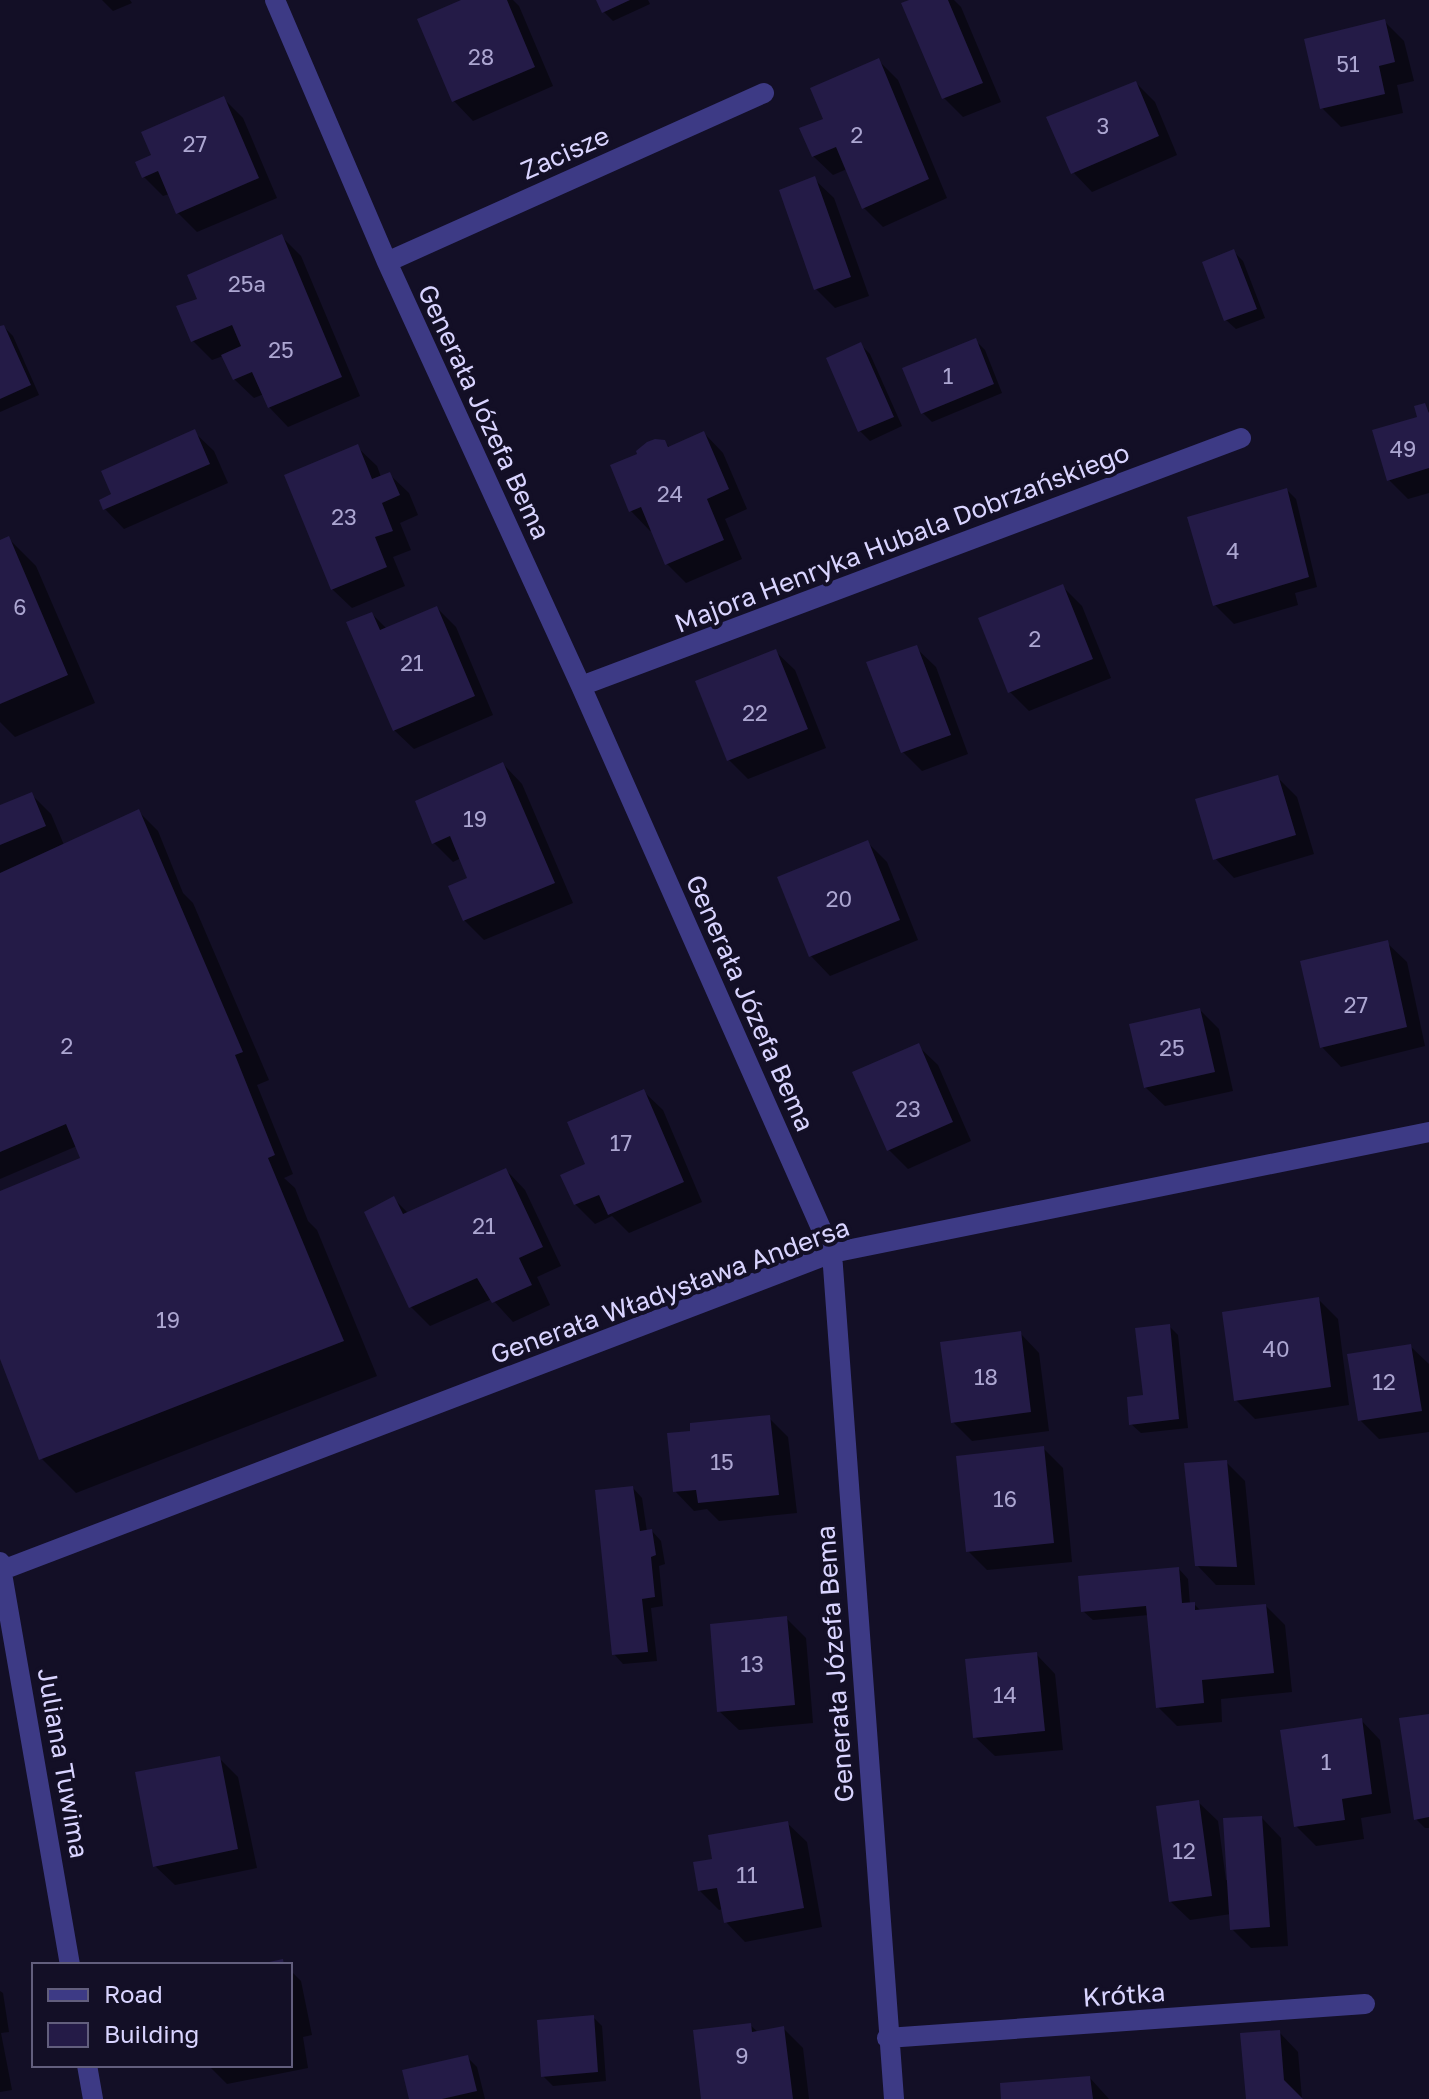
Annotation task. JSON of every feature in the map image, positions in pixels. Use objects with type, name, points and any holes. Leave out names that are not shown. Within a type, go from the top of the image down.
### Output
[{"type":"street","name":"Generała Józefa Bema","points":[[275,0],[387,262],[581,686],[832,1253],[887,2038],[894,2099]]},
{"type":"street","name":"Zacisze","points":[[387,262],[764,93]]},
{"type":"street","name":"Majora Henryka Hubala Dobrzańskiego","points":[[581,686],[1241,438]]},
{"type":"street","name":"Generała Władysława Andersa","points":[[1,1568],[832,1253],[1429,1132]]},
{"type":"street","name":"Juliana Tuwima","points":[[1,1568],[70,1963]]},
{"type":"street","name":"Krótka","points":[[887,2038],[1365,2004]]},
{"type":"street","points":[[87,2067],[93,2099]]},
{"type":"building","points":[[461,0],[507,0],[535,67],[452,102],[417,19]]},
{"type":"building","points":[[596,0],[630,0],[602,13]]},
{"type":"building","points":[[909,0],[948,0],[983,83],[942,99],[901,3]]},
{"type":"building","points":[[1385,19],[1395,62],[1379,66],[1385,94],[1320,109],[1304,39]]},
{"type":"building","points":[[879,58],[929,179],[862,209],[836,147],[812,157],[799,128],[823,119],[810,88]]},
{"type":"building","points":[[1136,81],[1159,136],[1071,174],[1046,117]]},
{"type":"building","points":[[224,96],[259,178],[176,214],[158,171],[142,178],[135,162],[151,155],[141,132]]},
{"type":"building","points":[[815,176],[851,277],[814,290],[779,190]]},
{"type":"building","points":[[282,234],[342,377],[268,408],[252,372],[233,380],[221,355],[241,346],[232,325],[191,342],[176,306],[197,299],[187,275]]},
{"type":"building","points":[[1234,249],[1257,309],[1224,321],[1202,262]]},
{"type":"building","points":[[4,325],[31,385],[0,399],[0,326]]},
{"type":"building","points":[[976,338],[994,384],[921,414],[902,368]]},
{"type":"building","points":[[861,342],[894,417],[858,432],[826,358]]},
{"type":"building","points":[[1425,403],[1429,413],[1429,468],[1387,481],[1372,430],[1417,417],[1414,406]]},
{"type":"building","points":[[195,429],[210,464],[103,510],[99,500],[111,494],[101,471]]},
{"type":"building","points":[[704,431],[729,489],[707,499],[724,540],[665,565],[641,507],[629,512],[610,465],[637,454],[636,451],[655,439],[665,440],[668,447]]},
{"type":"building","points":[[358,444],[372,479],[390,472],[400,495],[382,503],[393,531],[375,537],[387,567],[331,590],[284,475]]},
{"type":"building","points":[[1287,488],[1309,577],[1213,606],[1187,517]]},
{"type":"building","points":[[9,536],[68,675],[0,704],[0,540]]},
{"type":"building","points":[[1063,584],[1093,659],[1008,693],[978,618]]},
{"type":"building","points":[[437,606],[475,696],[393,731],[346,622],[372,612],[380,630]]},
{"type":"building","points":[[917,645],[951,735],[901,753],[866,662]]},
{"type":"building","points":[[776,649],[808,729],[727,761],[695,681]]},
{"type":"building","points":[[503,762],[555,883],[463,921],[448,886],[467,878],[450,836],[432,844],[415,801]]},
{"type":"building","points":[[1278,775],[1296,835],[1213,860],[1195,799]]},
{"type":"building","points":[[32,792],[46,826],[0,845],[0,805]]},
{"type":"building","points":[[139,809],[243,1052],[235,1055],[275,1155],[268,1158],[344,1341],[39,1460],[0,1359],[0,1191],[80,1158],[66,1124],[0,1152],[0,873]]},
{"type":"building","points":[[868,840],[900,920],[809,957],[777,877]]},
{"type":"building","points":[[1388,940],[1407,1027],[1320,1048],[1300,961]]},
{"type":"building","points":[[1200,1008],[1215,1072],[1144,1088],[1129,1024]]},
{"type":"building","points":[[919,1043],[953,1122],[887,1151],[852,1072]]},
{"type":"building","points":[[644,1089],[684,1182],[608,1215],[599,1195],[574,1205],[560,1175],[585,1164],[567,1122]]},
{"type":"building","points":[[506,1168],[543,1247],[519,1258],[532,1285],[492,1303],[477,1278],[409,1308],[364,1212],[394,1196],[403,1214]]},
{"type":"building","points":[[1319,1297],[1331,1387],[1234,1401],[1222,1312]]},
{"type":"building","points":[[1170,1324],[1179,1419],[1129,1425],[1127,1397],[1143,1395],[1135,1328]]},
{"type":"building","points":[[1021,1331],[1031,1412],[951,1423],[940,1342]]},
{"type":"building","points":[[1411,1344],[1422,1411],[1358,1421],[1347,1354]]},
{"type":"building","points":[[770,1415],[779,1495],[698,1503],[696,1490],[673,1492],[667,1433],[690,1431],[690,1423]]},
{"type":"building","points":[[1044,1446],[1054,1543],[966,1552],[956,1456]]},
{"type":"building","points":[[1227,1460],[1237,1567],[1195,1566],[1184,1463]]},
{"type":"building","points":[[633,1486],[640,1531],[652,1529],[656,1555],[651,1557],[655,1597],[642,1599],[648,1652],[612,1655],[595,1490]]},
{"type":"building","points":[[1179,1567],[1182,1603],[1195,1602],[1195,1610],[1266,1604],[1274,1673],[1202,1680],[1204,1703],[1156,1708],[1146,1606],[1081,1612],[1078,1576]]},
{"type":"building","points":[[787,1616],[795,1705],[717,1712],[710,1624]]},
{"type":"building","points":[[1037,1652],[1045,1731],[973,1738],[965,1659]]},
{"type":"building","points":[[1429,1714],[1429,1817],[1414,1820],[1399,1718]]},
{"type":"building","points":[[1362,1718],[1372,1794],[1342,1799],[1345,1820],[1294,1827],[1280,1730]]},
{"type":"building","points":[[220,1756],[238,1849],[153,1867],[135,1772]]},
{"type":"building","points":[[1199,1800],[1212,1896],[1169,1902],[1156,1806]]},
{"type":"building","points":[[1262,1816],[1270,1927],[1230,1930],[1223,1818]]},
{"type":"building","points":[[788,1821],[804,1908],[724,1923],[717,1888],[698,1891],[693,1862],[712,1859],[708,1835]]},
{"type":"building","points":[[594,2015],[598,2072],[541,2077],[537,2020]]},
{"type":"building","points":[[751,2023],[752,2032],[784,2026],[793,2099],[701,2099],[693,2030]]},
{"type":"building","points":[[1280,2030],[1284,2080],[1303,2099],[1246,2099],[1240,2033]]},
{"type":"building","points":[[468,2055],[477,2091],[442,2099],[409,2099],[402,2070]]},
{"type":"building","points":[[1090,2076],[1093,2099],[1001,2099],[1000,2083]]}]
